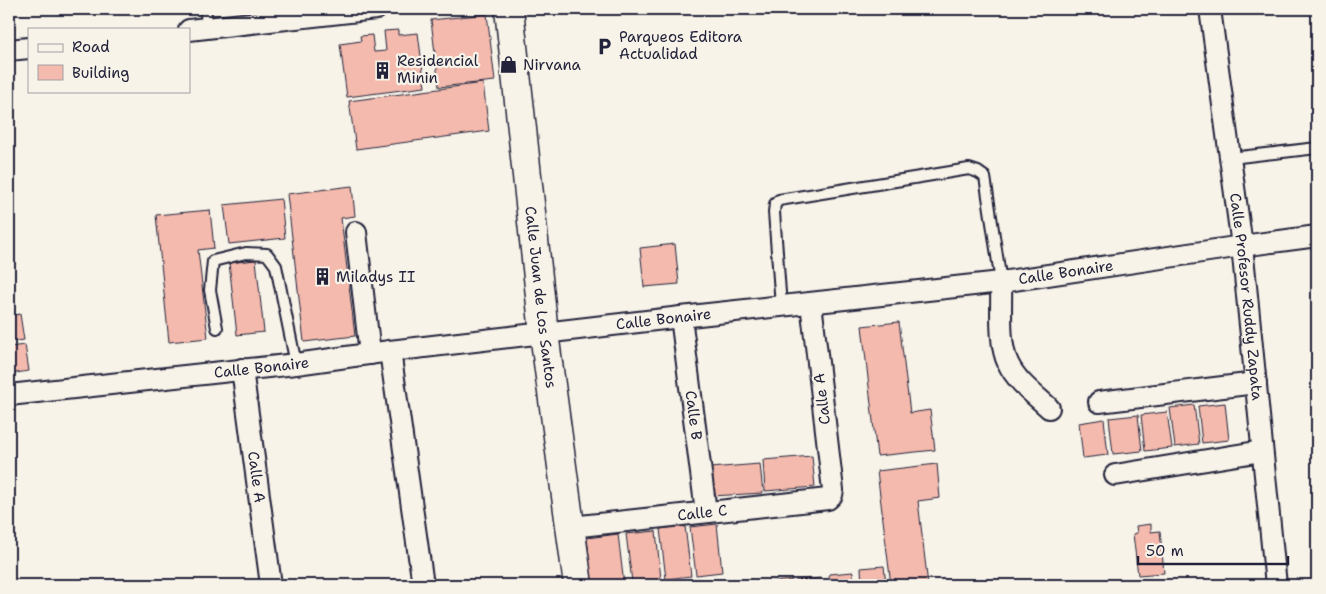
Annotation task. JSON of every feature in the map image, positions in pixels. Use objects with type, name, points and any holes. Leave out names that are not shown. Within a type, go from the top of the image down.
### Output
[{"type":"street","points":[[200,22],[376,9]]},
{"type":"street","name":"Calle Juan de Los Santos","points":[[509,9],[544,333],[578,585]]},
{"type":"street","name":"Calle Profesor Ruddy Zapata","points":[[1210,9],[1242,246],[1276,585]]},
{"type":"street","points":[[9,50],[28,48]]},
{"type":"street","points":[[356,232],[423,585]]},
{"type":"street","name":"Calle Bonaire","points":[[9,395],[296,364],[380,352],[1001,282],[1317,236]]},
{"type":"street","points":[[1001,282],[1003,341],[1007,362],[1021,382],[1049,408]]},
{"type":"street","name":"Calle A","points":[[811,303],[833,490],[832,495]]},
{"type":"street","name":"Calle B","points":[[681,317],[706,512]]},
{"type":"street","name":"Calle A","points":[[242,369],[271,585]]},
{"type":"street","points":[[1099,402],[1256,383]]},
{"type":"street","points":[[1115,475],[1262,451]]},
{"type":"street","name":"Calle C","points":[[571,527],[828,500],[832,495]]},
{"type":"lane","points":[[1230,158],[1317,148]]},
{"type":"lane","points":[[781,306],[774,212],[775,204],[779,200],[970,169],[985,177],[1001,282]]},
{"type":"lane","points":[[217,328],[210,290],[213,261],[246,253],[267,254],[276,266],[296,364]]},
{"type":"building","points":[[487,14],[495,81],[439,87],[431,20]]},
{"type":"building","name":"Residencial Minin","points":[[398,30],[398,35],[418,33],[425,87],[347,97],[340,44],[361,41],[360,36],[372,35],[374,52],[386,51],[384,31]]},
{"type":"building","points":[[483,83],[489,131],[356,149],[349,101]]},
{"type":"building","name":"Miladys II","points":[[352,186],[355,216],[341,218],[355,336],[304,342],[287,194]]},
{"type":"building","points":[[281,199],[285,238],[229,244],[224,205]]},
{"type":"building","points":[[210,210],[214,248],[198,250],[208,338],[169,342],[156,215]]},
{"type":"building","points":[[675,244],[679,284],[644,287],[640,248]]},
{"type":"building","points":[[256,260],[264,332],[237,335],[229,263]]},
{"type":"building","points":[[20,314],[24,340],[9,342],[9,316]]},
{"type":"building","points":[[899,322],[910,413],[930,410],[935,450],[877,456],[862,326]]},
{"type":"building","points":[[25,345],[29,371],[9,374],[9,347]]},
{"type":"building","points":[[1225,403],[1229,440],[1202,443],[1198,406]]},
{"type":"building","points":[[1194,405],[1199,444],[1175,447],[1170,408]]},
{"type":"building","points":[[1167,412],[1172,448],[1145,451],[1141,415]]},
{"type":"building","points":[[1138,415],[1142,451],[1113,454],[1109,418]]},
{"type":"building","points":[[1104,419],[1108,455],[1083,458],[1079,423]]},
{"type":"building","points":[[812,456],[815,487],[765,491],[763,460]]},
{"type":"building","points":[[760,464],[763,493],[712,496],[710,468]]},
{"type":"building","points":[[937,464],[940,498],[918,501],[928,585],[891,585],[877,471]]},
{"type":"building","points":[[717,524],[722,572],[696,575],[690,527]]},
{"type":"building","points":[[1151,524],[1151,532],[1160,531],[1164,573],[1138,575],[1133,534],[1137,533],[1136,526]]},
{"type":"building","points":[[685,526],[691,576],[666,579],[660,529]]},
{"type":"building","points":[[656,531],[661,579],[632,582],[626,534]]},
{"type":"building","points":[[618,534],[624,585],[592,585],[587,538]]},
{"type":"building","points":[[884,566],[886,585],[862,585],[861,568]]},
{"type":"building","points":[[853,572],[854,585],[830,585],[829,574]]},
{"type":"building","points":[[821,578],[822,585],[797,585],[796,580]]},
{"type":"building","points":[[791,580],[792,585],[760,585],[760,583]]},
{"type":"place","name":"Parqueos Editora Actualidad","points":[[605,46]]},
{"type":"place","name":"Nirvana","points":[[509,65]]},
{"type":"place","name":"Residencial Minin","points":[[383,70]]},
{"type":"place","name":"Miladys II","points":[[322,277]]}]
